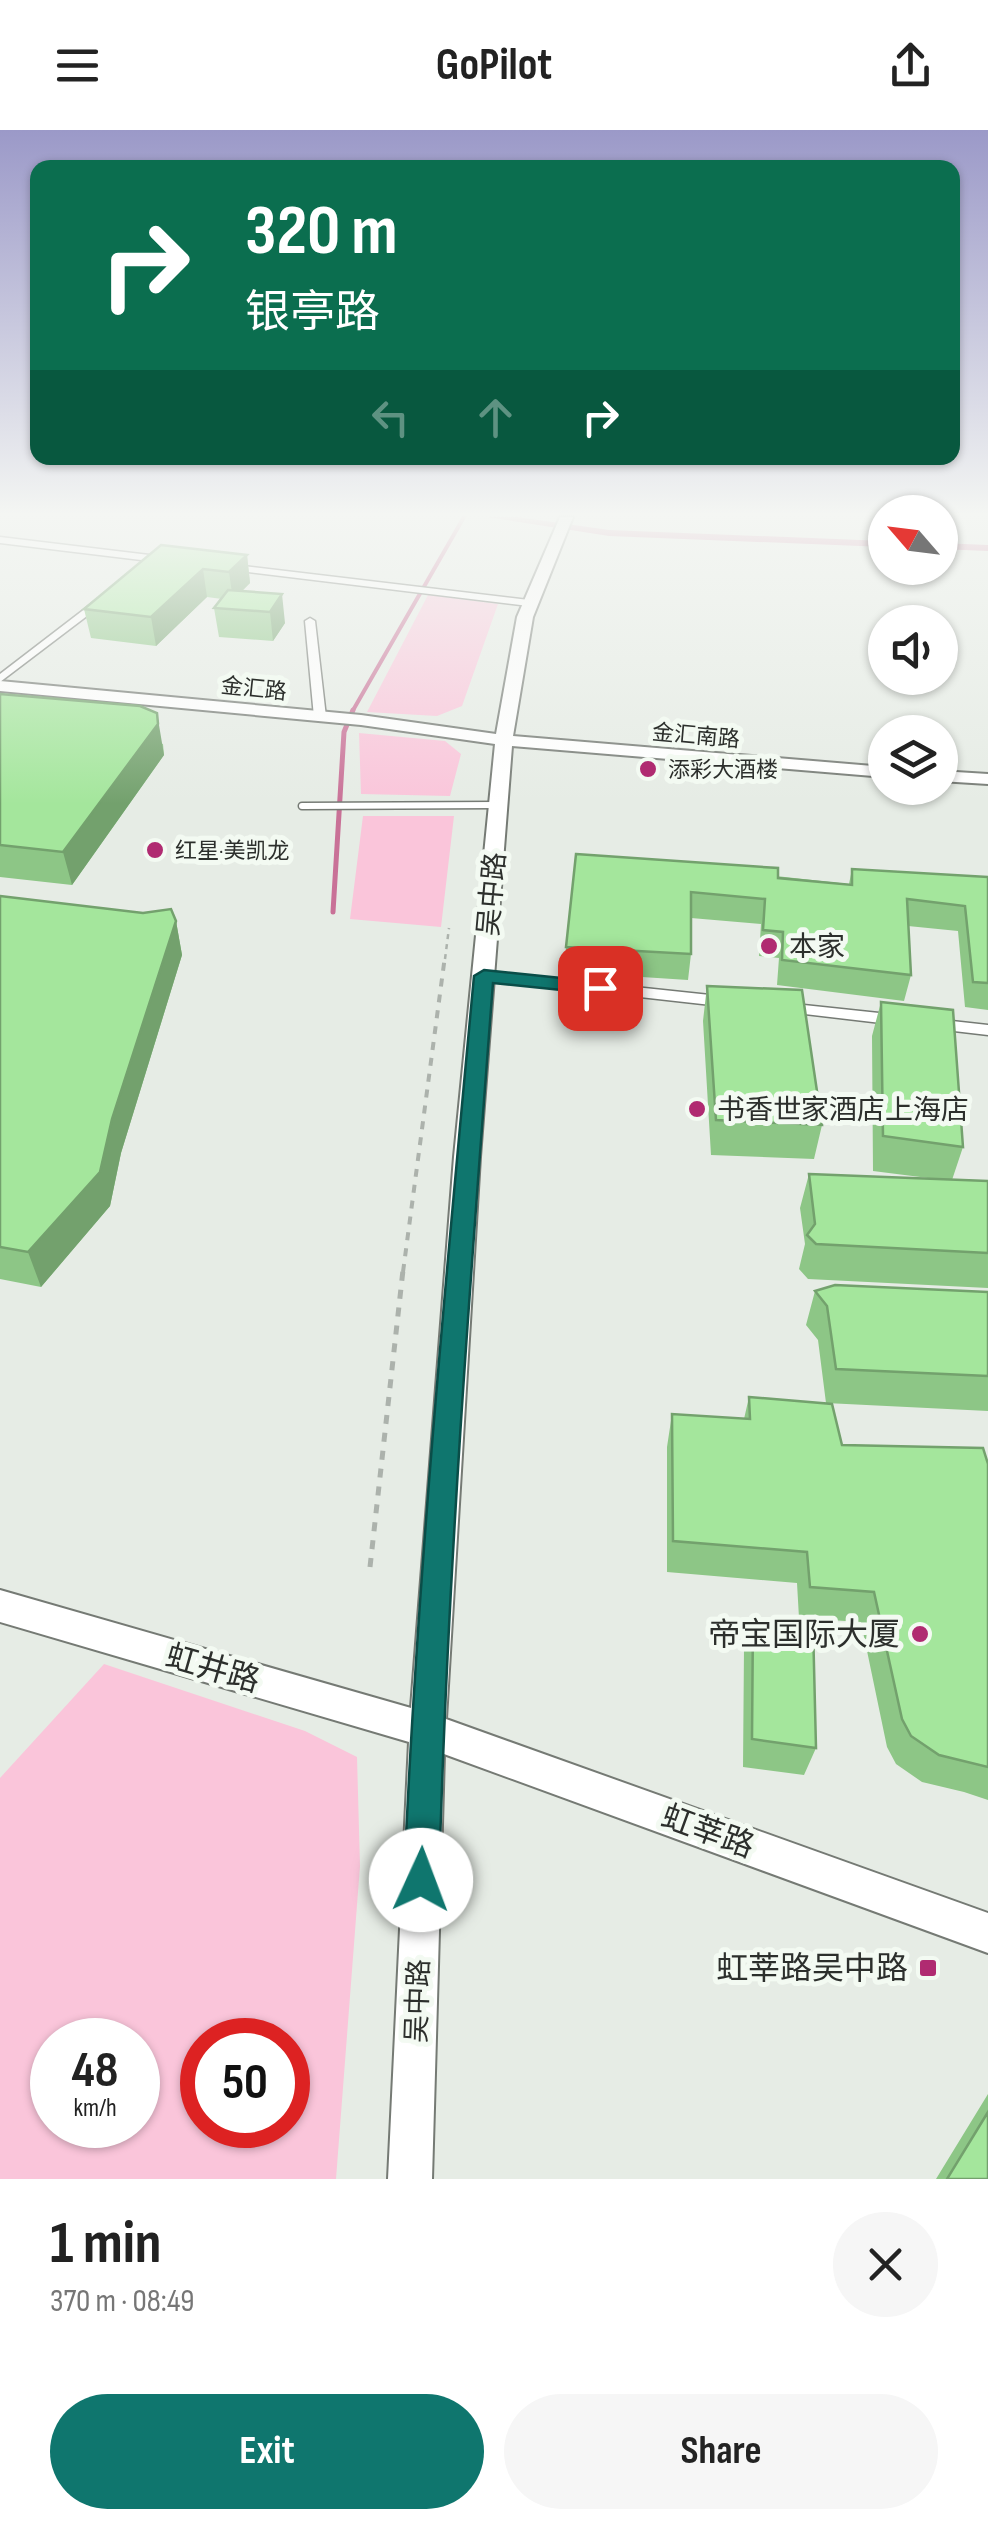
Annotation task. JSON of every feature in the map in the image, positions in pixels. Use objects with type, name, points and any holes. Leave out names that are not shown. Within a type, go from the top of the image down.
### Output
[{"type":"main road","name":"吴中路","points":[[410,2179],[426,1730],[452,1345],[504,740],[527,613]]},
{"type":"main road","name":"金汇路","points":[[0,682],[361,720],[504,740]]},
{"type":"main road","name":"金汇南路","points":[[504,740],[868,771]]},
{"type":"main road","points":[[958,777],[988,779]]},
{"type":"main road","name":"虹井路","points":[[0,1606],[426,1730]]},
{"type":"main road","name":"虹莘路","points":[[426,1730],[988,1933]]},
{"type":"street","points":[[0,682],[88,613]]},
{"type":"street","points":[[310,621],[326,717]]},
{"type":"street","points":[[484,976],[743,1004]]},
{"type":"street","points":[[762,1006],[988,1030]]},
{"type":"lane","points":[[307,806],[499,805]]},
{"type":"path","points":[[370,1567],[400,1296],[449,928]]},
{"type":"shaded area","points":[[419,613],[495,613],[462,706],[437,716],[367,712]]},
{"type":"shaded area","points":[[359,733],[445,741],[461,754],[450,796],[361,794]]},
{"type":"shaded area","points":[[363,816],[454,816],[441,927],[350,919]]},
{"type":"shaded area","points":[[104,1664],[305,1731],[357,1757],[360,1866],[336,2179],[0,2179],[0,1778]]},
{"type":"building","points":[[114,613],[156,613],[151,617]]},
{"type":"building","points":[[0,694],[140,706],[157,713],[158,724],[63,852],[0,845]]},
{"type":"building","points":[[576,854],[778,868],[778,878],[852,885],[852,869],[988,877],[988,983],[973,982],[965,906],[907,899],[911,975],[782,960],[783,932],[763,930],[765,899],[691,892],[691,954],[566,947]]},
{"type":"building","points":[[0,896],[143,913],[171,909],[176,921],[112,1119],[100,1172],[28,1252],[0,1247]]},
{"type":"building","points":[[707,986],[802,990],[822,1125],[716,1120]]},
{"type":"building","points":[[881,1002],[953,1010],[963,1147],[883,1136]]},
{"type":"building","points":[[809,1174],[988,1181],[988,1253],[816,1244],[807,1235],[815,1224]]},
{"type":"building","points":[[835,1285],[988,1292],[988,1376],[836,1369],[827,1306],[815,1291]]},
{"type":"building","points":[[749,1397],[832,1404],[842,1445],[983,1448],[988,1464],[988,1767],[939,1755],[911,1736],[902,1719],[874,1592],[810,1587],[807,1552],[673,1541],[672,1414],[750,1419]]},
{"type":"building","points":[[753,1618],[813,1625],[816,1748],[752,1739]]},
{"type":"building","points":[[988,2112],[988,2179],[947,2179]]},
{"type":"waterway","points":[[353,711],[409,613]]},
{"type":"waterway","points":[[333,912],[344,732],[353,711]]},
{"type":"place","name":"添彩大酒楼","points":[[648,769]]},
{"type":"place","name":"红星·美凯龙","points":[[155,850]]},
{"type":"place","name":"本家","points":[[769,946]]},
{"type":"place","name":"书香世家酒店上海店","points":[[697,1109]]},
{"type":"place","name":"帝宝国际大厦","points":[[920,1634]]},
{"type":"place","name":"虹莘路吴中路","points":[[928,1968]]},
{"type":"route","points":[[421,1880],[426,1730],[451,1364],[484,976],[600,988]]}]
